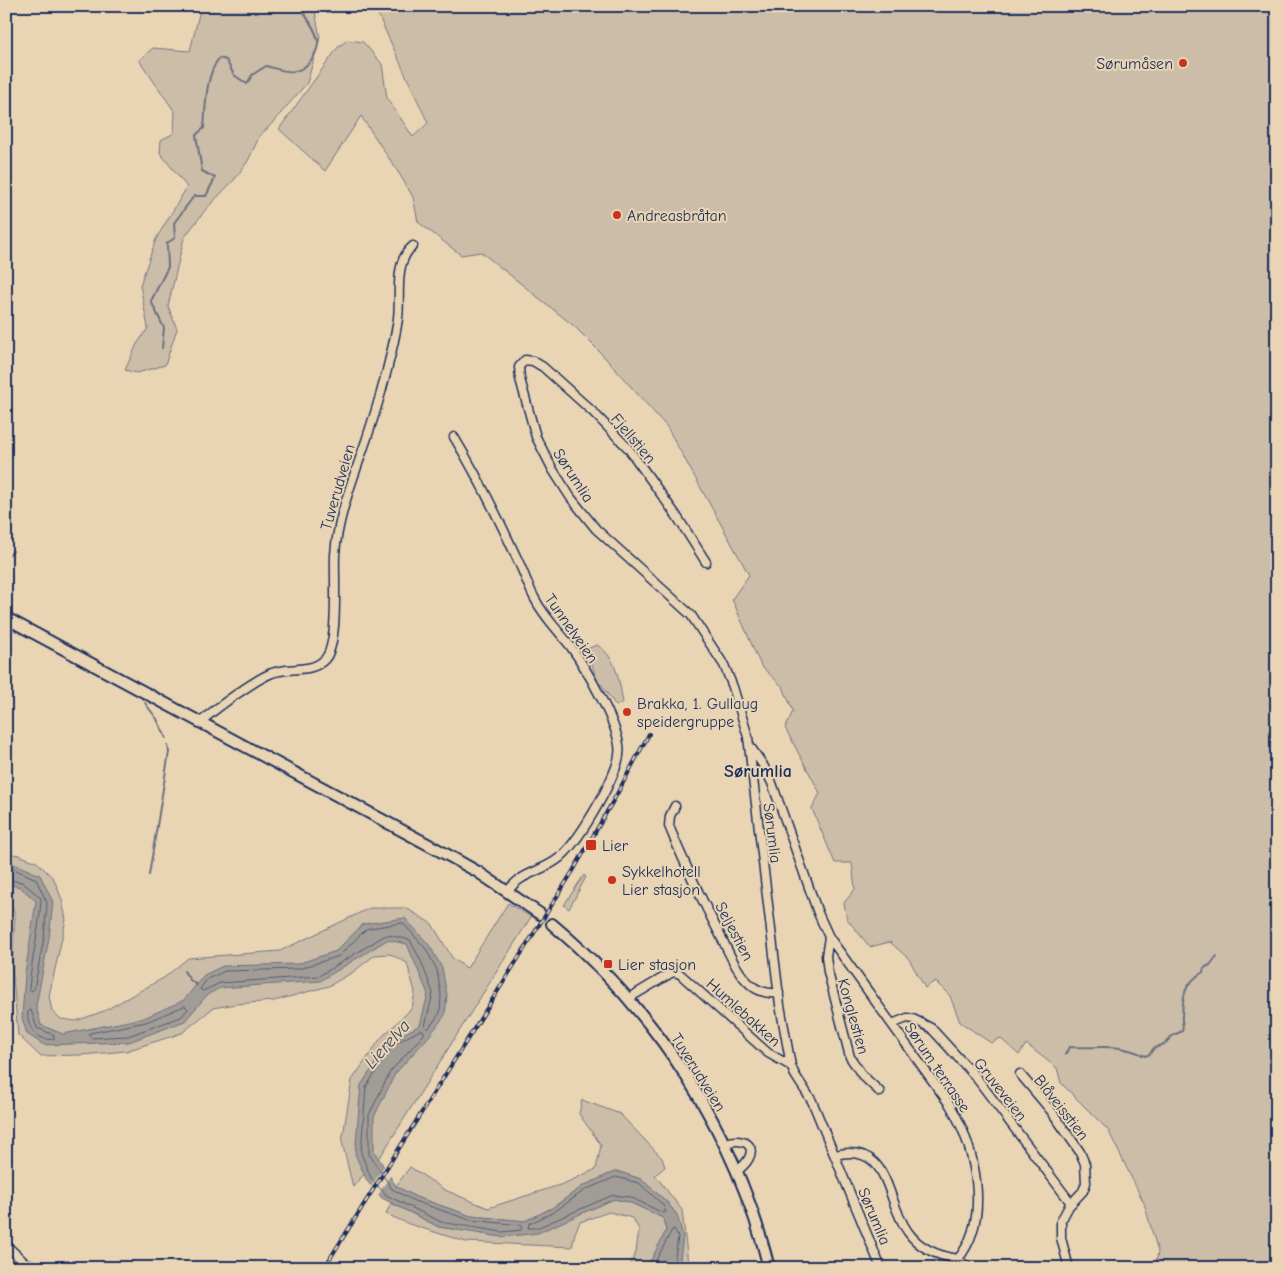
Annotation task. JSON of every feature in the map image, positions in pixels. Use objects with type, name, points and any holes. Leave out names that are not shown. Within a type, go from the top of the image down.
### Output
[{"type":"main road","points":[[6,618],[444,853],[508,891],[540,914]]},
{"type":"main road","name":"Tuverudveien","points":[[552,924],[584,951],[630,998],[687,1076],[725,1143],[737,1171],[754,1214],[769,1268]]},
{"type":"street","name":"Tuverudveien","points":[[201,722],[261,678],[276,671],[303,669],[317,665],[324,661],[331,649],[334,631],[335,556],[338,533],[349,487],[372,423],[384,382],[398,319],[400,270],[407,252],[412,246]]},
{"type":"street","name":"Fjellstien","points":[[519,367],[525,360],[543,367],[611,430],[628,448],[655,485],[706,562]]},
{"type":"street","name":"Sørumlia","points":[[519,367],[520,379],[536,437],[553,470],[572,498],[596,529],[691,615],[700,626],[726,670],[735,694],[748,744],[779,993],[791,1066],[812,1101],[881,1268]]},
{"type":"street","name":"Tunnelveien","points":[[454,437],[499,520],[534,598],[545,615],[572,648],[588,675],[612,722],[619,743],[620,753],[617,765],[575,840],[559,858],[545,867],[521,877],[515,881],[508,891]]},
{"type":"street","name":"Sørum terrasse","points":[[748,744],[763,765],[772,784],[818,913],[829,937],[959,1120],[972,1155],[976,1179],[976,1207],[970,1237],[958,1259]]},
{"type":"street","name":"Seljestien","points":[[675,806],[670,816],[669,826],[693,881],[737,967],[757,990],[779,993]]},
{"type":"street","name":"Konglestien","points":[[829,937],[826,956],[828,972],[850,1057],[854,1066],[880,1092]]},
{"type":"street","name":"Humlebakken","points":[[630,998],[667,975],[677,972],[686,977],[768,1053],[791,1066]]},
{"type":"street","name":"Gruveveien","points":[[892,1024],[907,1018],[931,1028],[975,1076],[1071,1203]]},
{"type":"street","name":"Blåveisstien","points":[[1020,1074],[1052,1112],[1080,1152],[1085,1164],[1086,1183],[1083,1191],[1064,1213],[1061,1223],[1062,1242],[1069,1268]]},
{"type":"street","points":[[725,1143],[739,1140],[745,1142],[749,1148],[751,1154],[749,1160],[737,1171]]},
{"type":"street","points":[[835,1155],[856,1152],[869,1157],[876,1163],[886,1180],[902,1222],[909,1234],[935,1254],[958,1259],[969,1268]]},
{"type":"street","points":[[6,1245],[22,1265],[40,1268]]},
{"type":"shaded area","points":[[201,6],[314,6],[320,38],[307,83],[260,135],[248,161],[235,179],[206,209],[184,238],[168,306],[177,329],[165,365],[137,373],[125,370],[137,344],[148,328],[140,285],[156,239],[187,187],[160,153],[161,140],[174,133],[175,112],[139,60],[153,48],[190,51]]},
{"type":"shaded area","points":[[374,6],[1277,6],[1277,1268],[1155,1268],[1158,1252],[1144,1203],[1108,1130],[1061,1083],[1057,1068],[1026,1044],[1019,1055],[1000,1038],[991,1043],[960,1022],[950,996],[935,981],[925,988],[909,959],[890,942],[870,947],[847,919],[844,903],[855,889],[852,863],[835,863],[812,809],[820,793],[785,728],[793,711],[783,687],[761,666],[732,599],[749,575],[667,427],[574,326],[481,252],[461,255],[418,222],[413,197],[361,116],[325,171],[279,129],[339,46],[348,40],[363,42],[382,64],[387,98],[413,137],[428,123]]},
{"type":"shaded area","points":[[597,645],[609,656],[616,670],[623,702],[616,706],[601,684],[596,686],[594,682],[597,680],[588,652],[589,648]]},
{"type":"shaded area","points":[[6,853],[19,855],[37,862],[54,879],[62,900],[66,920],[49,996],[52,1011],[61,1019],[76,1021],[104,1011],[165,977],[188,958],[280,951],[370,908],[406,908],[432,924],[453,959],[467,968],[508,903],[531,917],[382,1154],[353,1187],[342,1142],[352,1080],[381,1038],[412,1008],[415,992],[407,963],[390,954],[375,955],[353,972],[329,986],[274,1001],[213,1008],[182,1033],[126,1051],[40,1056],[18,1035],[12,966],[15,915],[10,902],[6,901]]},
{"type":"shaded area","points":[[584,875],[586,877],[569,909],[564,905]]},
{"type":"shaded area","points":[[582,1100],[620,1114],[662,1158],[665,1167],[655,1175],[682,1210],[688,1263],[686,1268],[675,1268],[680,1260],[677,1215],[667,1202],[641,1179],[616,1171],[583,1186],[552,1208],[525,1221],[471,1216],[416,1197],[396,1186],[410,1167],[445,1190],[488,1208],[563,1184],[596,1169],[601,1145],[579,1114]]},
{"type":"shaded area","points":[[614,1199],[629,1202],[663,1218],[666,1231],[647,1268],[628,1268],[636,1252],[639,1229],[632,1218],[609,1212],[580,1222],[572,1247],[466,1242],[409,1224],[386,1214],[391,1203],[439,1227],[502,1237],[594,1208]]},
{"type":"water","points":[[6,863],[12,863],[40,875],[53,902],[49,938],[36,1006],[41,1025],[63,1034],[144,1018],[184,1000],[204,975],[223,966],[297,964],[336,951],[363,924],[405,918],[430,946],[442,968],[447,995],[445,1015],[395,1074],[374,1117],[374,1151],[396,1186],[416,1197],[471,1216],[525,1221],[552,1208],[583,1186],[616,1171],[641,1179],[667,1202],[677,1215],[683,1236],[680,1260],[675,1268],[647,1268],[666,1231],[663,1218],[629,1202],[614,1199],[538,1233],[502,1237],[439,1227],[382,1198],[367,1181],[355,1154],[361,1085],[390,1041],[420,1025],[428,994],[407,944],[387,940],[320,981],[220,988],[207,995],[185,1021],[129,1042],[44,1045],[27,1034],[22,1018],[25,974],[36,901],[20,887],[6,884]]},
{"type":"pier","points":[[385,1165],[391,1174],[377,1197],[370,1188]]},
{"type":"waterway","points":[[162,348],[164,328],[151,301],[168,267],[167,243],[175,238],[174,223],[194,196],[206,196],[215,178],[202,171],[196,135],[204,128],[207,92],[214,66],[219,58],[226,60],[234,75],[247,84],[252,75],[266,66],[291,72],[302,69],[312,59],[318,46],[318,41],[313,27],[299,6]]},
{"type":"waterway","points":[[6,558],[13,551]]},
{"type":"waterway","points":[[145,703],[157,719],[166,738]]},
{"type":"waterway","points":[[149,875],[169,752],[168,746]]},
{"type":"waterway","points":[[1065,1055],[1069,1047],[1107,1047],[1125,1049],[1145,1056],[1150,1054],[1153,1049],[1166,1043],[1172,1036],[1182,1031],[1183,1002],[1188,985],[1217,956]]},
{"type":"waterway","points":[[184,971],[190,980],[197,985]]},
{"type":"railway","points":[[324,1268],[573,871],[649,734]]},
{"type":"place","name":"Sørumåsen","points":[[1183,63]]},
{"type":"place","name":"Andreasbråtan","points":[[617,215]]},
{"type":"place","name":"Brakka, 1. Gullaug speidergruppe","points":[[627,712]]},
{"type":"place","name":"Lier","points":[[591,845]]},
{"type":"place","name":"Sykkelhotell Lier stasjon","points":[[612,880]]},
{"type":"place","name":"Lier stasjon","points":[[608,964]]},
{"type":"district","name":"Sørumlia","points":[[758,771]]},
{"type":"water label","name":"Lierelva","points":[[387,1044]]}]
